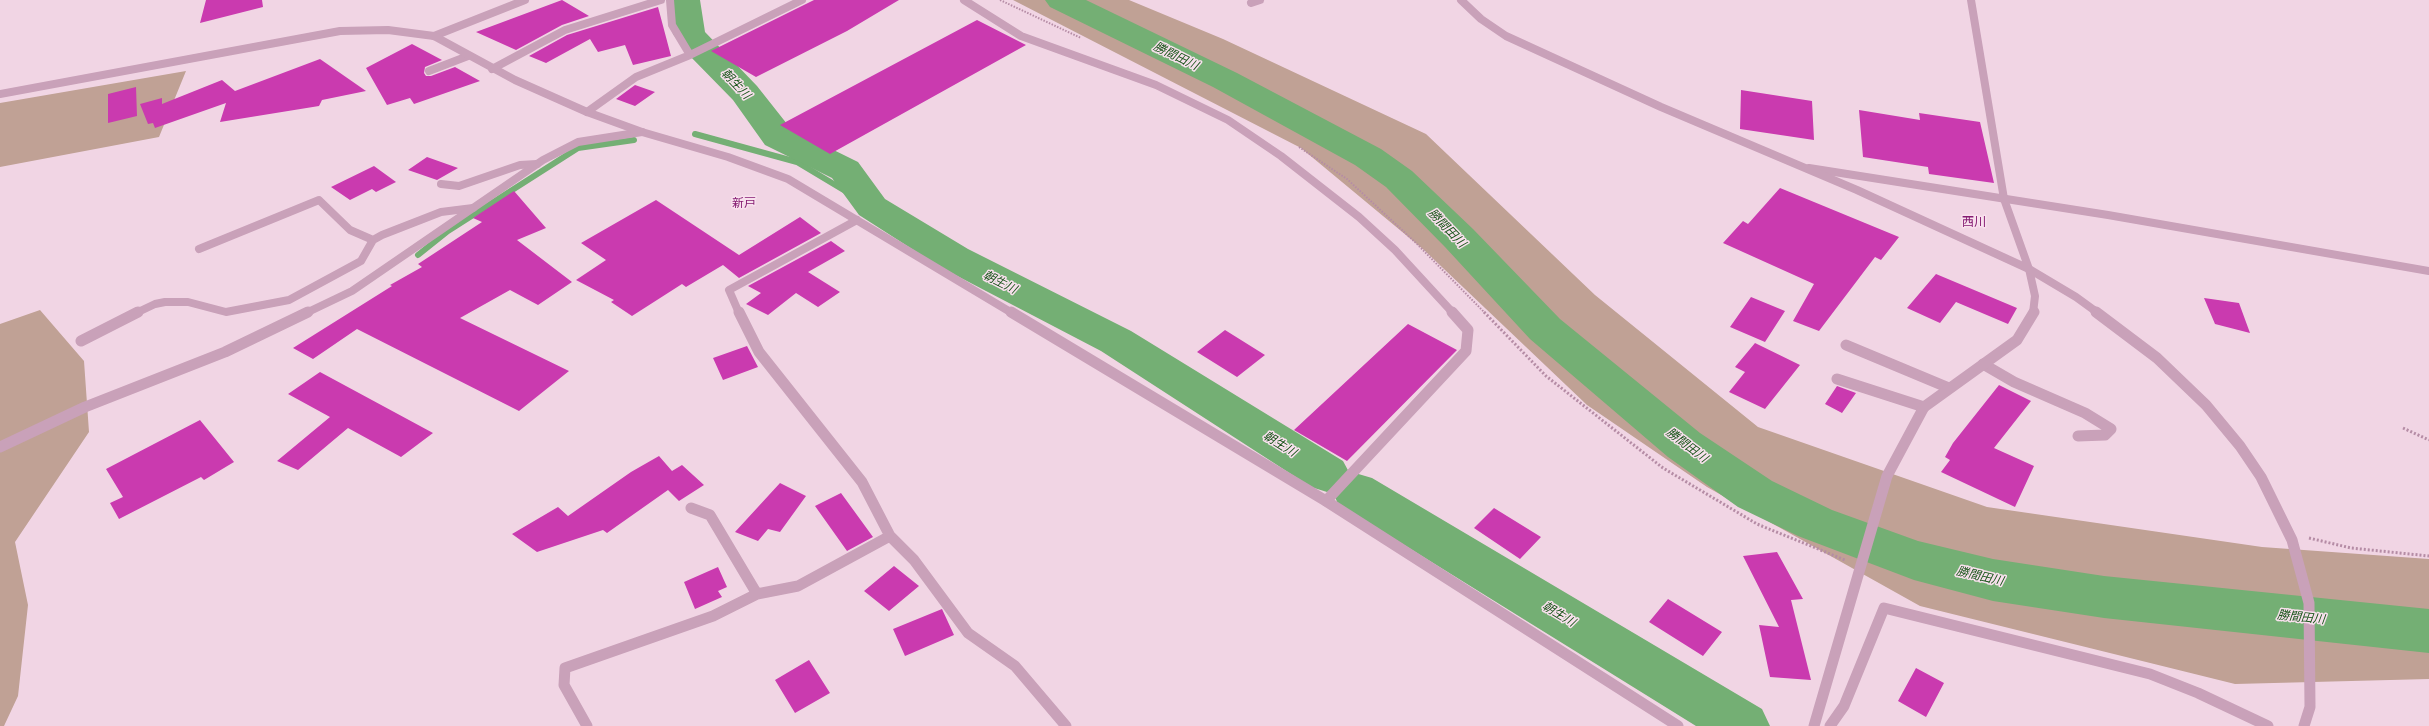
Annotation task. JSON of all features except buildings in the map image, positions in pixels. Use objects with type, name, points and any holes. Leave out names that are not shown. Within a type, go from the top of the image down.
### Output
[{"type":"street","points":[[434,36],[525,0]]},
{"type":"street","points":[[492,68],[565,30],[661,0]]},
{"type":"street","points":[[670,0],[672,25],[690,55]]},
{"type":"street","points":[[587,112],[636,77],[690,55],[802,0]]},
{"type":"street","points":[[964,0],[1021,36],[1156,85],[1228,120],[1281,156],[1359,217],[1395,250],[1468,330],[1466,351],[1326,501]]},
{"type":"street","points":[[1251,3],[1260,0]]},
{"type":"street","points":[[1461,0],[1481,19],[1506,36],[1601,81],[1803,168],[2029,269],[2076,297],[2130,336],[2157,358],[2206,405],[2240,446],[2257,471],[2290,536],[2309,603],[2310,707],[2304,726]]},
{"type":"street","points":[[1814,726],[1840,642],[1856,576],[1887,476],[1924,407],[2017,340],[2034,312],[2035,296],[2029,269],[2004,199],[1971,0]]},
{"type":"street","points":[[0,94],[340,31],[388,30],[434,36],[492,68],[587,112],[642,132],[728,157],[788,179],[1326,501],[1678,726]]},
{"type":"street","points":[[429,71],[468,56]]},
{"type":"street","points":[[0,447],[85,408],[225,352],[352,291],[537,164],[578,142],[642,132]]},
{"type":"street","points":[[441,184],[459,186],[520,165],[537,164]]},
{"type":"street","points":[[1803,168],[2004,199],[2429,271]]},
{"type":"street","points":[[199,249],[319,200],[350,230],[373,240]]},
{"type":"street","points":[[81,341],[155,304],[165,302],[188,302],[226,312],[289,300],[360,261],[373,240],[382,235],[442,212],[473,208]]},
{"type":"street","points":[[857,220],[729,290],[759,352],[862,482],[890,536],[914,560],[968,634],[1015,666],[1066,726]]},
{"type":"street","points":[[1846,345],[1949,388]]},
{"type":"street","points":[[1983,364],[2014,382],[2085,413],[2111,429],[2105,435],[2078,436]]},
{"type":"street","points":[[1837,379],[1924,407]]},
{"type":"street","points":[[691,508],[710,515],[757,594]]},
{"type":"street","points":[[587,726],[564,686],[565,668],[713,616],[757,594],[798,586],[890,536]]},
{"type":"street","points":[[1830,726],[1844,706],[1884,608],[2150,674],[2198,693],[2268,726]]},
{"type":"path","points":[[2403,428],[2429,440]]},
{"type":"path","points":[[2290,536],[2351,548],[2429,556]]},
{"type":"shaded area","points":[[1013,0],[1129,0],[1223,39],[1426,134],[1595,295],[1758,427],[1987,507],[2262,547],[2429,559],[2429,679],[2235,684],[1920,606],[1707,487],[1587,405],[1424,250],[1301,148]]},
{"type":"shaded area","points":[[186,71],[159,137],[0,167],[0,103]]},
{"type":"shaded area","points":[[40,310],[84,361],[89,432],[15,542],[28,605],[18,696],[4,726],[0,726],[0,324]]},
{"type":"waterway","name":"朝生川","points":[[684,0],[689,34],[700,47]]},
{"type":"waterway","name":"勝間田川","points":[[1061,0],[1225,80],[1368,157],[1399,179],[1459,238],[1545,329],[1684,445],[1755,494],[1815,523],[1914,560],[1993,580],[2104,597],[2429,631]]},
{"type":"waterway","name":"朝生川","points":[[705,52],[745,93],[778,137],[845,170],[872,207],[954,258],[1116,341],[1327,474]]},
{"type":"waterway","points":[[695,134],[797,162],[872,207]]},
{"type":"waterway","points":[[418,255],[448,231],[578,148],[634,140]]},
{"type":"waterway","name":"朝生川","points":[[1355,491],[1743,726]]},
{"type":"district","name":"新戸","points":[[744,203]]},
{"type":"district","name":"西川","points":[[1974,222]]}]
